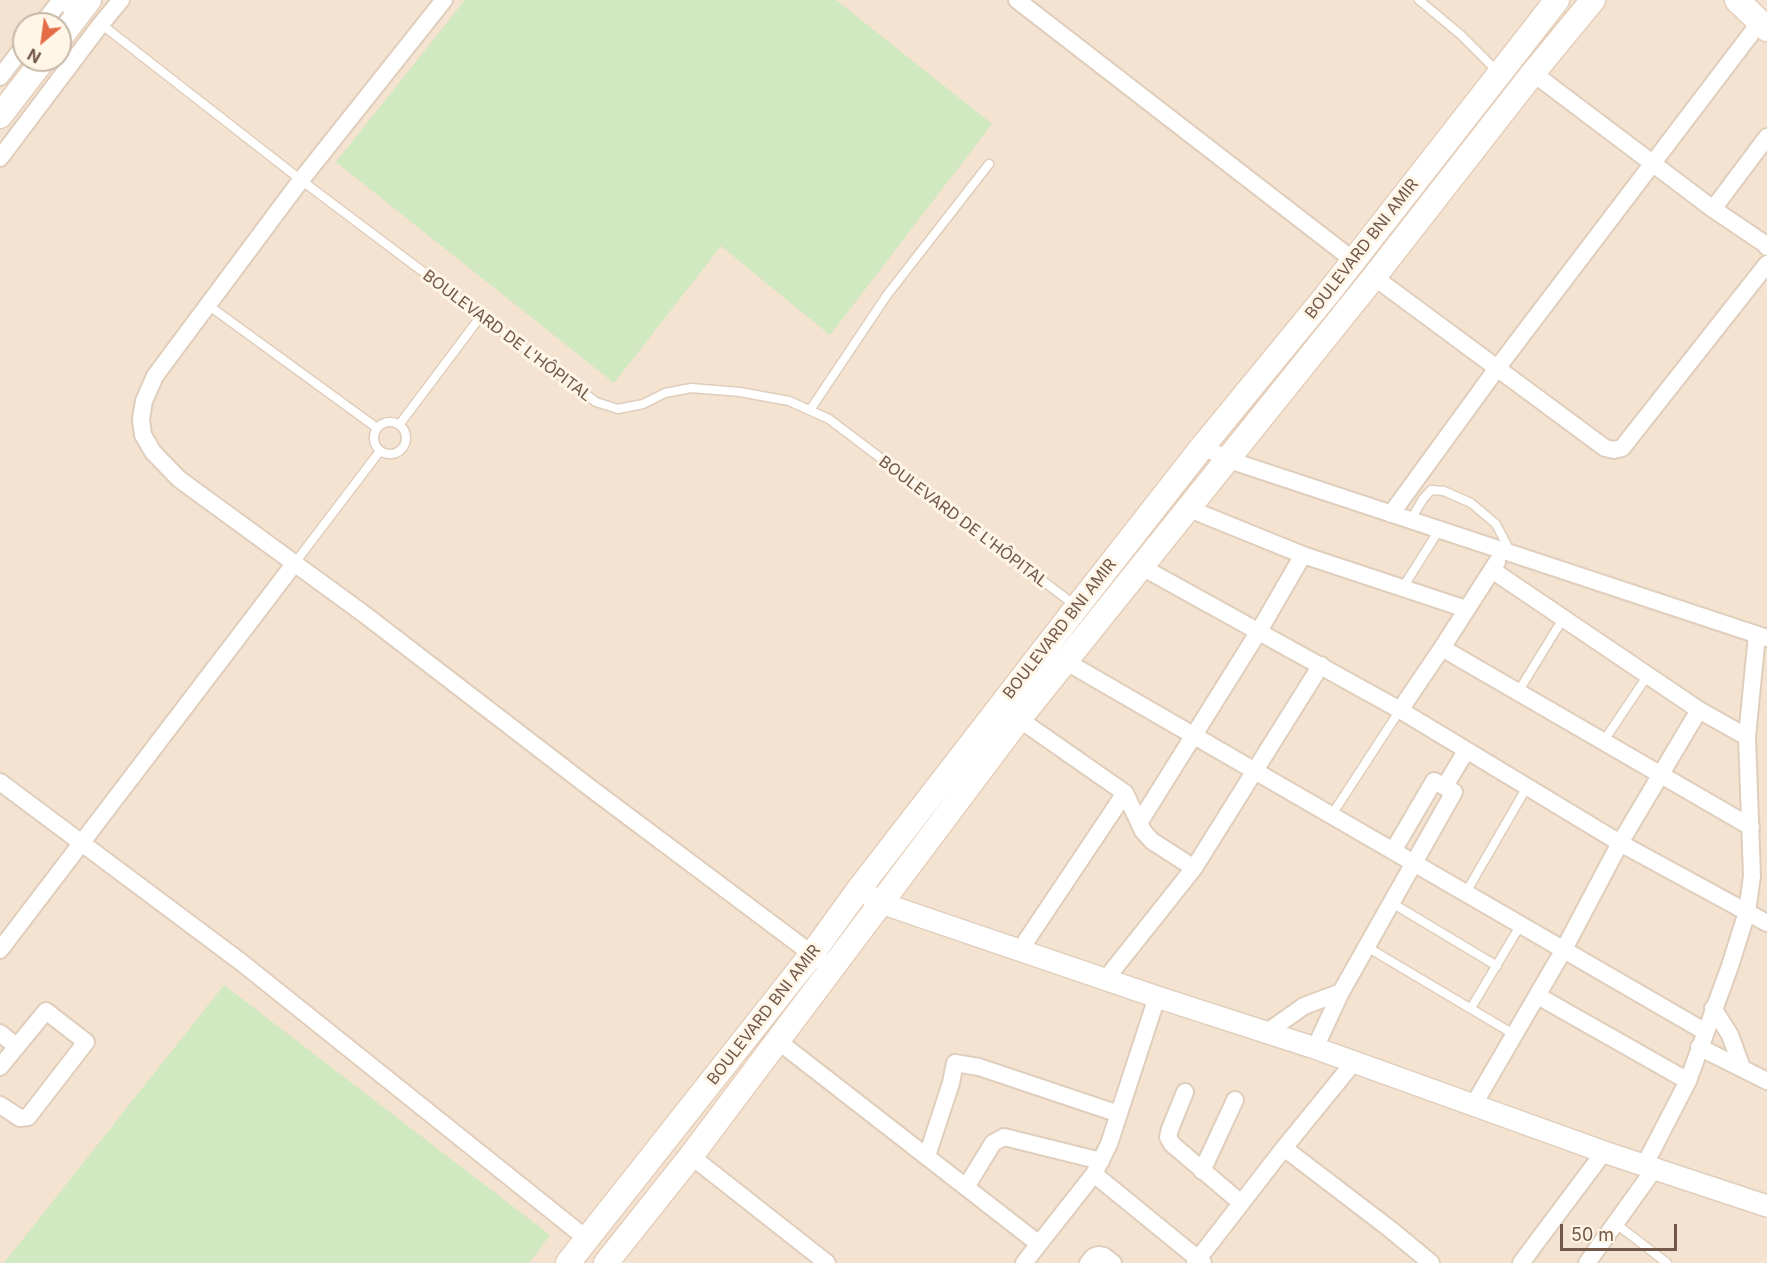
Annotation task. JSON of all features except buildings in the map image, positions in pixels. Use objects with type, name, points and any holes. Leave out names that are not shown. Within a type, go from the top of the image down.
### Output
[{"type":"main road","name":"BOULEVARD BNI AMIR","points":[[568,1263],[812,954],[859,889],[1203,446],[1353,260],[1557,0]]},
{"type":"main road","name":"BOULEVARD BNI AMIR","points":[[606,1263],[691,1156],[833,969],[1019,719],[1593,0]]},
{"type":"main road","points":[[1737,0],[1764,25]]},
{"type":"main road","points":[[0,116],[34,72]]},
{"type":"street","points":[[0,158],[79,7],[121,0]]},
{"type":"street","points":[[444,0],[301,180],[155,376],[144,401],[141,419],[143,435],[153,453],[179,479],[364,614],[589,787],[833,969]]},
{"type":"street","points":[[1017,0],[1353,260]]},
{"type":"street","points":[[1391,514],[1497,367],[1651,163],[1764,25]]},
{"type":"street","points":[[0,77],[12,62]]},
{"type":"street","points":[[1533,73],[1651,163],[1767,247]]},
{"type":"street","points":[[1713,209],[1767,137]]},
{"type":"street","points":[[1374,277],[1605,448],[1614,450],[1622,448],[1767,264]]},
{"type":"street","points":[[1203,446],[1226,459],[1762,637],[1747,737],[1752,876],[1746,912],[1730,966],[1688,1080],[1650,1166],[1616,1223],[1587,1263]]},
{"type":"street","points":[[1187,508],[1303,555],[1466,609]]},
{"type":"street","points":[[1400,710],[1443,648],[1492,570],[1507,552]]},
{"type":"street","points":[[1139,823],[1259,631],[1303,555]]},
{"type":"street","points":[[0,950],[294,564]]},
{"type":"street","points":[[1140,566],[1321,665],[1620,843],[1767,923]]},
{"type":"street","points":[[1492,570],[1699,710],[1747,737]]},
{"type":"street","points":[[1443,648],[1751,827]]},
{"type":"street","points":[[1065,661],[1563,951],[1702,1039],[1742,1068],[1767,1081]]},
{"type":"street","points":[[1105,980],[1194,868],[1321,665]]},
{"type":"street","points":[[1474,1104],[1538,996],[1620,843],[1699,710]]},
{"type":"street","points":[[1019,719],[1125,793],[1143,831],[1152,841],[1194,868]]},
{"type":"street","points":[[1444,786],[1467,751]]},
{"type":"street","points":[[1315,1048],[1341,992],[1454,792],[1434,781],[1393,851]]},
{"type":"street","points":[[0,782],[241,962],[587,1239]]},
{"type":"street","points":[[1020,950],[1125,793]]},
{"type":"street","points":[[859,889],[881,903],[1105,980],[1315,1048],[1604,1152],[1767,1206]]},
{"type":"street","points":[[1267,1032],[1304,1006],[1341,992]]},
{"type":"street","points":[[1538,996],[1688,1080]]},
{"type":"street","points":[[1024,1263],[1098,1168],[1109,1144],[1157,997]]},
{"type":"street","points":[[1713,1008],[1730,1035],[1742,1068]]},
{"type":"street","points":[[0,1067],[46,1011],[86,1042],[28,1117],[20,1118],[0,1105]]},
{"type":"street","points":[[0,1033],[16,1046]]},
{"type":"street","points":[[778,1041],[1039,1244]]},
{"type":"street","points":[[966,1187],[993,1143],[1004,1137],[1098,1168],[1198,1262],[1241,1203],[1354,1062]]},
{"type":"street","points":[[927,1156],[951,1083],[955,1063],[979,1068],[1119,1114]]},
{"type":"street","points":[[1185,1092],[1168,1137],[1172,1144],[1241,1203]]},
{"type":"street","points":[[1202,1171],[1235,1100]]},
{"type":"street","points":[[1284,1148],[1431,1263]]},
{"type":"street","points":[[1526,1261],[1604,1152]]},
{"type":"street","points":[[691,1156],[827,1263]]},
{"type":"street","points":[[1088,1263],[1098,1255],[1104,1256],[1113,1263]]},
{"type":"lane","points":[[1419,0],[1461,35],[1500,73]]},
{"type":"lane","name":"BOULEVARD DE L'HÔPITAL","points":[[79,7],[301,180],[596,402],[618,409],[643,404],[665,393],[691,388],[740,392],[789,401],[829,419],[1077,607]]},
{"type":"lane","points":[[810,410],[887,295],[989,164]]},
{"type":"lane","points":[[208,306],[377,428]]},
{"type":"lane","points":[[399,425],[481,316]]},
{"type":"lane","points":[[387,422],[399,425],[405,436],[402,448],[392,454],[380,451],[374,440],[377,428],[387,422]]},
{"type":"lane","points":[[294,564],[380,451]]},
{"type":"lane","points":[[1410,520],[1431,490],[1444,491],[1471,503],[1496,524],[1507,552]]},
{"type":"lane","points":[[1402,589],[1439,530]]},
{"type":"lane","points":[[1518,692],[1564,617]]},
{"type":"lane","points":[[1603,742],[1648,675]]},
{"type":"lane","points":[[1331,816],[1400,710]]},
{"type":"lane","points":[[1465,894],[1527,787]]},
{"type":"lane","points":[[1392,903],[1497,966]]},
{"type":"lane","points":[[1471,1008],[1520,926]]},
{"type":"lane","points":[[1367,947],[1515,1035]]},
{"type":"lane","points":[[1616,1223],[1667,1263]]},
{"type":"shaded area","points":[[0,0],[1767,0],[1767,1263],[0,1263]]},
{"type":"green space","points":[[465,0],[836,0],[992,124],[830,335],[721,246],[614,383],[336,162]]},
{"type":"green space","points":[[224,985],[550,1235],[529,1263],[4,1263]]}]
